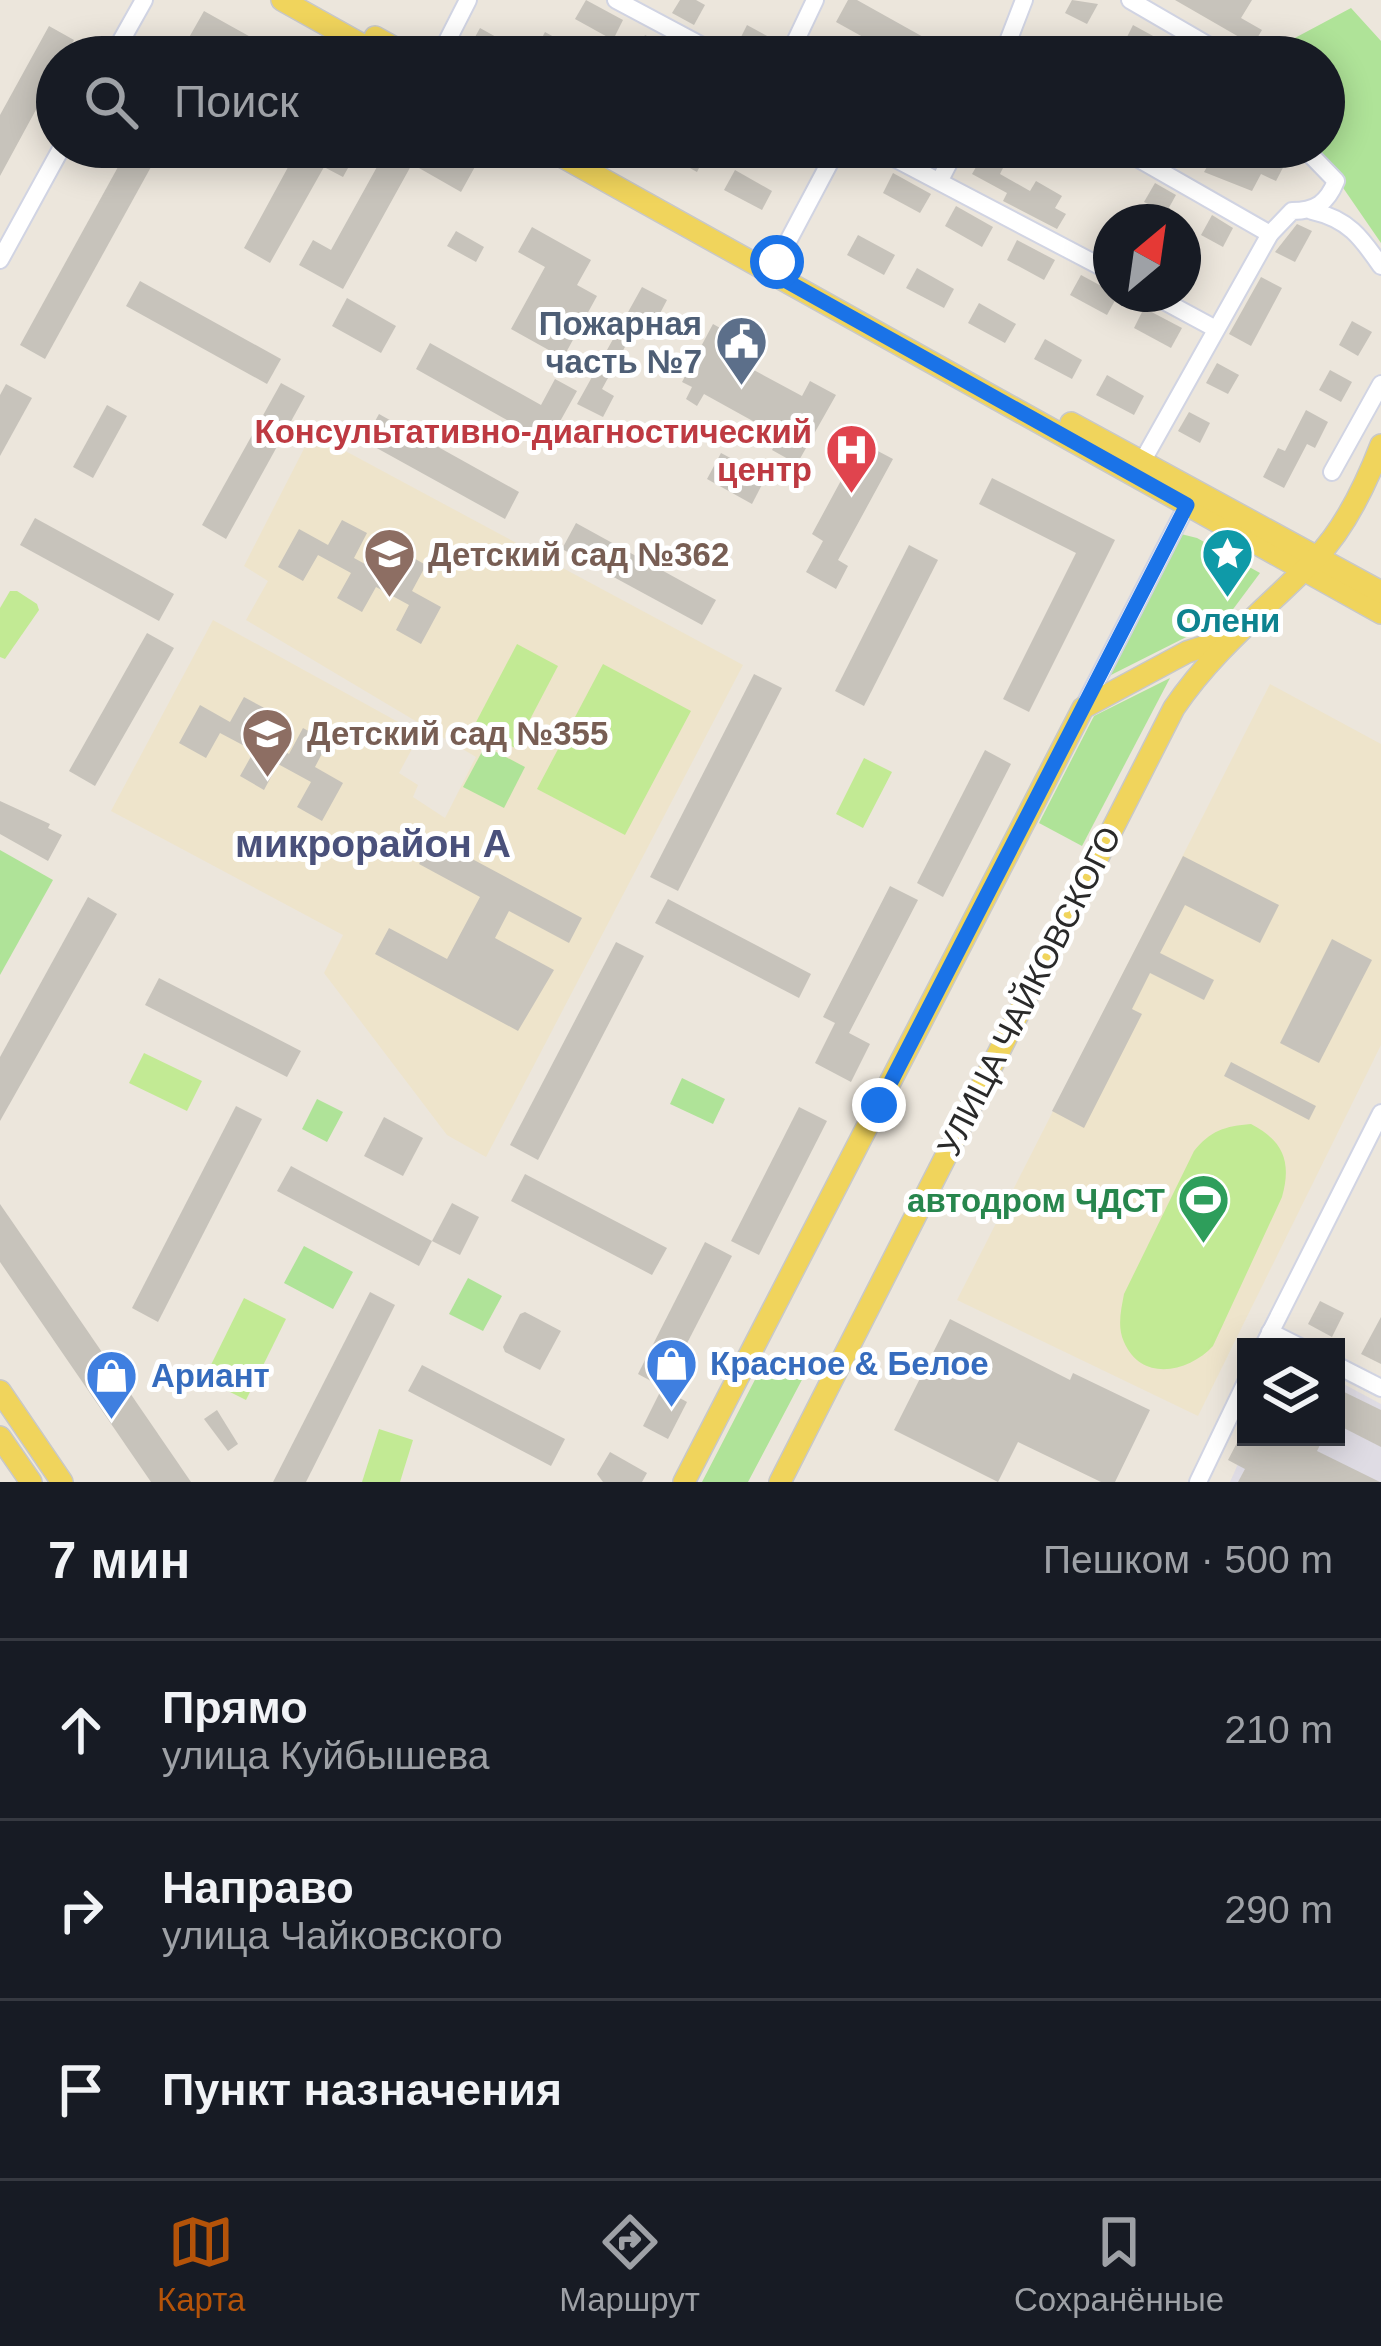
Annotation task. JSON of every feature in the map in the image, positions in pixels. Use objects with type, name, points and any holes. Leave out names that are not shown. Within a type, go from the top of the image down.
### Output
[{"type":"main road","points":[[282,0],[346,36]]},
{"type":"main road","points":[[310,0],[374,36]]},
{"type":"main road","points":[[585,168],[1142,462],[1311,562],[1381,613]]},
{"type":"main road","points":[[607,168],[1187,505],[1381,592]]},
{"type":"main road","name":"УЛИЦА ЧАЙКОВСКОГО","points":[[780,1482],[1149,752],[1194,679],[1229,638],[1311,562],[1356,499],[1381,445]]},
{"type":"main road","name":"УЛИЦА ЧАЙКОВСКОГО","points":[[1083,708],[1187,652],[1229,638]]},
{"type":"main road","points":[[684,1482],[1083,708]]},
{"type":"main road","points":[[0,1391],[62,1482]]},
{"type":"main road","points":[[0,1437],[32,1482]]},
{"type":"street","points":[[124,36],[144,0]]},
{"type":"street","points":[[450,36],[468,0]]},
{"type":"street","points":[[616,0],[684,36]]},
{"type":"street","points":[[798,36],[815,0]]},
{"type":"street","points":[[1010,36],[1024,0]]},
{"type":"street","points":[[1130,0],[1192,36]]},
{"type":"street","points":[[0,260],[50,168]]},
{"type":"street","points":[[775,268],[827,168]]},
{"type":"street","points":[[916,168],[1093,262]]},
{"type":"street","points":[[940,180],[946,168]]},
{"type":"street","points":[[1155,168],[1270,234]]},
{"type":"street","points":[[1312,211],[1329,196],[1336,181],[1323,168]]},
{"type":"street","points":[[1142,462],[1270,234],[1292,211],[1336,216],[1355,229],[1381,266]]},
{"type":"street","points":[[1184,312],[1214,328]]},
{"type":"street","points":[[1332,472],[1381,384]]},
{"type":"street","points":[[1083,708],[1187,505]]},
{"type":"street","points":[[1268,1338],[1381,1113]]},
{"type":"street","points":[[1345,1370],[1381,1388]]},
{"type":"street","points":[[1198,1482],[1237,1401]]},
{"type":"shaded area","points":[[312,433],[743,665],[486,1157],[447,1135],[324,973],[343,935],[111,811],[213,620],[420,734],[399,773],[418,785],[413,797],[445,818],[476,757],[246,620],[268,581],[244,566]]},
{"type":"shaded area","points":[[1270,684],[1381,744],[1381,1045],[1198,1416],[957,1300]]},
{"type":"shaded area","points":[[1345,1385],[1381,1404],[1381,1482],[1230,1482],[1246,1446],[1345,1446]]},
{"type":"green space","points":[[1351,8],[1381,41],[1381,243],[1329,168],[1345,168],[1345,36],[1298,36]]},
{"type":"green space","points":[[1181,534],[1260,573],[1228,616],[1101,680]]},
{"type":"green space","points":[[10,591],[37,604],[39,610],[5,659],[0,657],[0,608]]},
{"type":"green space","points":[[517,644],[558,666],[515,748],[474,726]]},
{"type":"green space","points":[[603,664],[691,711],[625,835],[537,789]]},
{"type":"green space","points":[[1170,678],[1082,846],[1039,823],[1094,716]]},
{"type":"green space","points":[[485,746],[525,767],[504,808],[463,787]]},
{"type":"green space","points":[[864,758],[892,772],[863,828],[836,814]]},
{"type":"green space","points":[[0,850],[53,880],[0,975]]},
{"type":"green space","points":[[144,1053],[202,1081],[187,1111],[129,1083]]},
{"type":"green space","points":[[682,1078],[725,1099],[713,1124],[670,1104]]},
{"type":"green space","points":[[317,1099],[343,1112],[327,1142],[302,1129]]},
{"type":"green space","name":"автодром ЧДСТ","points":[[1251,1124],[1282,1153],[1286,1173],[1282,1197],[1213,1346],[1179,1367],[1142,1364],[1122,1336],[1124,1294],[1194,1151],[1219,1131]]},
{"type":"green space","points":[[304,1246],[353,1272],[333,1309],[284,1283]]},
{"type":"green space","points":[[468,1278],[502,1296],[483,1331],[449,1314]]},
{"type":"green space","points":[[244,1298],[286,1319],[246,1400],[204,1379]]},
{"type":"green space","points":[[814,1357],[748,1482],[702,1482],[761,1368],[780,1379]]},
{"type":"green space","points":[[379,1429],[413,1440],[400,1482],[362,1482]]},
{"type":"building","points":[[586,0],[623,20],[615,36],[606,36],[575,19]]},
{"type":"building","points":[[680,0],[705,5],[694,25],[672,13]]},
{"type":"building","points":[[848,0],[857,0],[921,36],[861,36],[836,22]]},
{"type":"building","points":[[1072,0],[1098,4],[1087,24],[1065,13]]},
{"type":"building","points":[[1175,0],[1252,0],[1241,18],[1262,30],[1258,36],[1237,36]]},
{"type":"building","points":[[204,11],[249,36],[190,36]]},
{"type":"building","points":[[747,25],[767,36],[742,36]]},
{"type":"building","points":[[1133,25],[1153,36],[1128,36]]},
{"type":"building","points":[[49,26],[67,36],[43,36]]},
{"type":"building","points":[[36,50],[36,110],[0,176],[0,115]]},
{"type":"building","points":[[117,168],[150,168],[45,359],[20,345]]},
{"type":"building","points":[[288,168],[323,168],[270,263],[244,248]]},
{"type":"building","points":[[326,168],[348,168],[343,177]]},
{"type":"building","points":[[376,168],[410,168],[343,289],[299,265],[313,240],[331,250]]},
{"type":"building","points":[[419,168],[474,168],[461,192]]},
{"type":"building","points":[[975,168],[1003,168],[1000,174],[1030,191],[1036,181],[1062,196],[1055,208],[1066,214],[1057,229],[1003,201],[1007,193],[972,174]]},
{"type":"building","points":[[1206,168],[1283,168],[1276,181],[1261,174],[1252,191],[1204,172]]},
{"type":"building","points":[[735,170],[772,191],[762,210],[724,190]]},
{"type":"building","points":[[893,173],[931,194],[920,213],[883,193]]},
{"type":"building","points":[[1155,183],[1176,195],[1171,204],[1144,202]]},
{"type":"building","points":[[956,206],[993,227],[982,247],[945,226]]},
{"type":"building","points":[[1212,215],[1233,228],[1223,247],[1201,235]]},
{"type":"building","points":[[1297,224],[1312,231],[1295,262],[1275,252]]},
{"type":"building","points":[[532,227],[591,260],[577,285],[597,296],[563,358],[511,329],[545,267],[518,252]]},
{"type":"building","points":[[456,231],[484,247],[476,262],[447,246]]},
{"type":"building","points":[[858,235],[895,255],[884,275],[847,255]]},
{"type":"building","points":[[1017,240],[1055,260],[1044,280],[1007,260]]},
{"type":"building","points":[[917,268],[954,289],[944,308],[906,288]]},
{"type":"building","points":[[1081,275],[1093,281],[1093,307],[1070,295]]},
{"type":"building","points":[[1261,277],[1282,288],[1251,346],[1229,334]]},
{"type":"building","points":[[140,281],[281,359],[267,384],[126,306]]},
{"type":"building","points":[[642,287],[667,300],[656,321],[643,314],[602,389],[614,396],[603,417],[577,404]]},
{"type":"building","points":[[347,298],[396,326],[381,353],[332,326]]},
{"type":"building","points":[[979,303],[1016,324],[1005,343],[968,323]]},
{"type":"building","points":[[1142,312],[1152,312],[1182,328],[1171,348],[1134,328]]},
{"type":"building","points":[[1352,321],[1372,332],[1358,356],[1339,345]]},
{"type":"building","points":[[713,324],[738,338],[728,356],[802,396],[810,381],[836,395],[797,464],[772,450],[780,436],[704,394],[697,406],[686,399],[692,387],[682,382]]},
{"type":"building","points":[[1045,339],[1082,360],[1072,379],[1034,359]]},
{"type":"building","points":[[430,343],[541,405],[555,379],[577,391],[548,443],[416,369]]},
{"type":"building","points":[[1217,363],[1239,375],[1228,394],[1206,383]]},
{"type":"building","points":[[1330,370],[1352,382],[1341,402],[1319,390]]},
{"type":"building","points":[[1107,375],[1144,396],[1134,415],[1096,395]]},
{"type":"building","points":[[281,383],[305,396],[226,539],[202,525]]},
{"type":"building","points":[[6,384],[32,398],[0,456],[0,395]]},
{"type":"building","points":[[107,405],[127,416],[93,478],[73,467]]},
{"type":"building","points":[[1306,410],[1328,422],[1315,448],[1307,444],[1284,488],[1263,477],[1278,448],[1285,451]]},
{"type":"building","points":[[1189,412],[1210,423],[1200,443],[1178,431]]},
{"type":"building","points":[[379,414],[519,492],[505,519],[364,441]]},
{"type":"building","points":[[874,449],[893,459],[838,560],[848,566],[836,589],[806,572],[823,541],[812,534],[857,451],[869,458]]},
{"type":"building","points":[[721,453],[766,477],[752,504],[707,479]]},
{"type":"building","points":[[992,478],[1115,540],[1029,712],[1003,699],[1076,553],[979,504]]},
{"type":"building","points":[[35,518],[174,594],[159,621],[20,545]]},
{"type":"building","points":[[342,520],[367,533],[354,558],[387,576],[401,551],[426,565],[412,591],[441,607],[421,644],[396,630],[409,605],[376,587],[362,612],[337,598],[351,573],[318,555],[303,581],[278,567],[299,529],[328,545]]},
{"type":"building","points":[[576,523],[716,600],[702,625],[562,549]]},
{"type":"building","points":[[909,545],[938,560],[864,706],[835,691]]},
{"type":"building","points":[[147,633],[174,648],[95,786],[69,771]]},
{"type":"building","points":[[754,674],[782,688],[678,891],[650,877]]},
{"type":"building","points":[[244,697],[270,711],[256,736],[289,754],[303,728],[328,742],[315,767],[343,783],[322,821],[297,807],[311,782],[278,764],[264,790],[240,776],[254,751],[220,733],[206,758],[179,743],[200,705],[230,722]]},
{"type":"building","points":[[985,750],[1011,764],[943,897],[917,883]]},
{"type":"building","points":[[0,801],[50,824],[48,828],[62,835],[48,861],[0,834]]},
{"type":"building","points":[[433,838],[582,918],[569,943],[509,911],[495,938],[554,970],[518,1031],[375,954],[389,928],[447,959],[480,897],[419,864]]},
{"type":"building","points":[[1183,856],[1279,905],[1260,943],[1185,905],[1160,953],[1214,980],[1204,1000],[1150,973],[1132,1009],[1142,1014],[1084,1128],[1052,1111]]},
{"type":"building","points":[[890,886],[918,900],[849,1033],[870,1044],[851,1082],[815,1063],[835,1023],[823,1017]]},
{"type":"building","points":[[88,897],[117,914],[0,1121],[0,1057]]},
{"type":"building","points":[[668,899],[811,974],[799,998],[655,923]]},
{"type":"building","points":[[1332,939],[1372,960],[1319,1063],[1280,1043]]},
{"type":"building","points":[[616,942],[644,956],[538,1160],[510,1145]]},
{"type":"building","points":[[159,978],[301,1051],[287,1077],[145,1005]]},
{"type":"building","points":[[1231,1062],[1316,1106],[1309,1120],[1224,1076]]},
{"type":"building","points":[[236,1106],[262,1119],[158,1322],[132,1308]]},
{"type":"building","points":[[799,1107],[827,1121],[759,1255],[731,1241]]},
{"type":"building","points":[[384,1117],[423,1138],[403,1176],[364,1156]]},
{"type":"building","points":[[291,1166],[432,1241],[419,1266],[277,1191]]},
{"type":"building","points":[[525,1174],[667,1248],[652,1275],[511,1201]]},
{"type":"building","points":[[452,1203],[479,1217],[460,1255],[432,1241]]},
{"type":"building","points":[[0,1204],[191,1482],[151,1482],[0,1262]]},
{"type":"building","points":[[705,1242],[732,1256],[664,1388],[638,1374]]},
{"type":"building","points":[[370,1292],[395,1305],[306,1482],[273,1482]]},
{"type":"building","points":[[1320,1301],[1344,1313],[1332,1337],[1308,1324]]},
{"type":"building","points":[[525,1312],[561,1331],[540,1370],[503,1347]]},
{"type":"building","points":[[1381,1317],[1381,1364],[1361,1354]]},
{"type":"building","points":[[950,1319],[1070,1380],[1073,1373],[1150,1410],[1115,1482],[1101,1482],[1018,1442],[998,1482],[894,1430]]},
{"type":"building","points":[[422,1365],[565,1439],[551,1466],[408,1391]]},
{"type":"building","points":[[662,1388],[687,1402],[668,1439],[643,1426]]},
{"type":"building","points":[[1345,1392],[1381,1410],[1381,1447],[1345,1429]]},
{"type":"building","points":[[217,1410],[238,1444],[228,1451],[204,1419]]},
{"type":"building","points":[[1237,1443],[1320,1446],[1317,1451],[1380,1482],[1238,1482],[1245,1469],[1228,1460]]},
{"type":"building","points":[[610,1452],[647,1473],[642,1482],[603,1482],[597,1474]]},
{"type":"place","name":"Пожарная часть №7","points":[[741,388]]},
{"type":"place","name":"Консультативно-диагностический центр","points":[[851,496]]},
{"type":"place","name":"Олени","points":[[1228,599]]},
{"type":"place","name":"Детский сад №362","points":[[389,600]]},
{"type":"place","name":"Детский сад №355","points":[[268,779]]},
{"type":"place","name":"автодром ЧДСТ","points":[[1204,1246]]},
{"type":"place","name":"Красное & Белое","points":[[671,1409]]},
{"type":"place","name":"Ариант","points":[[112,1421]]},
{"type":"district","name":"микрорайон А","points":[[373,843]]},
{"type":"route","points":[[777,262],[772,273],[1187,505],[879,1105]]}]
